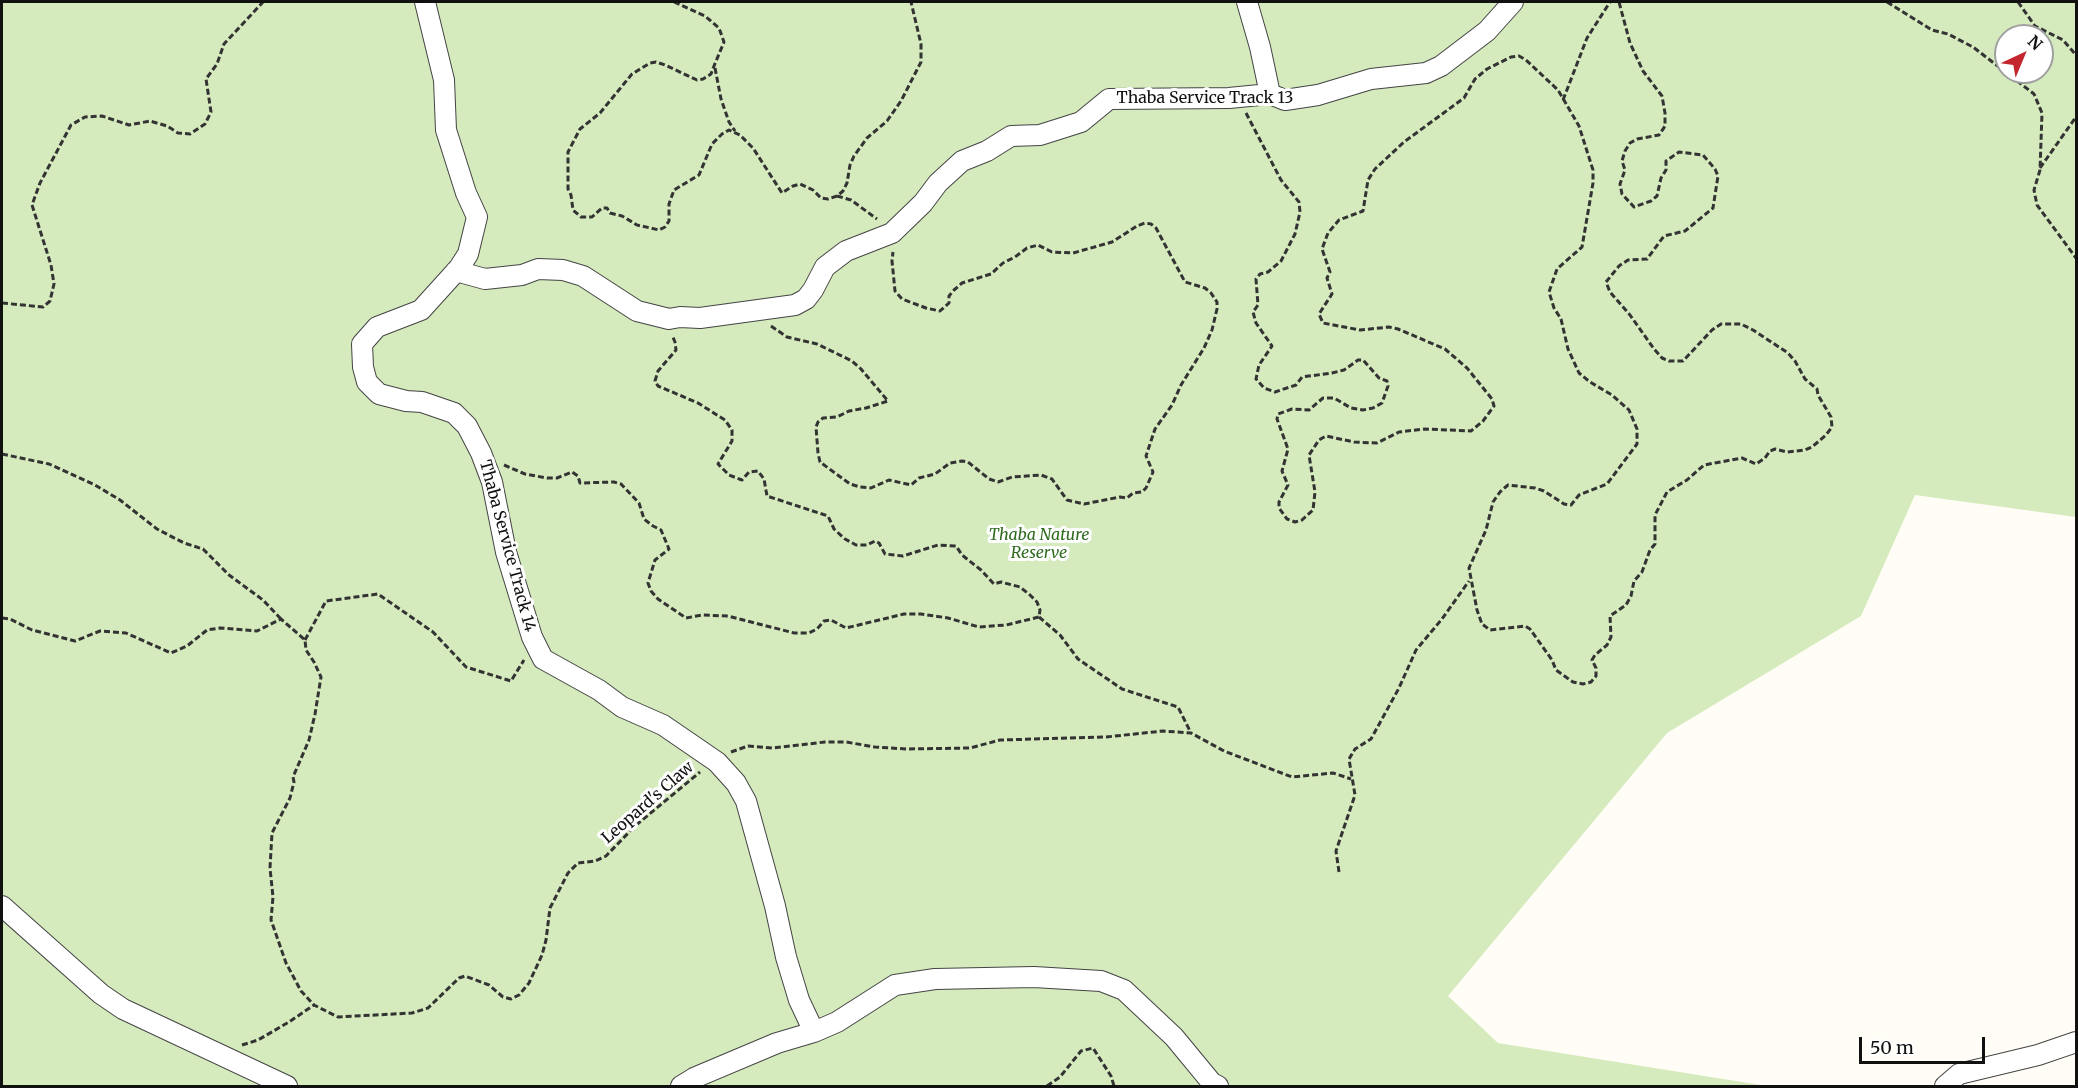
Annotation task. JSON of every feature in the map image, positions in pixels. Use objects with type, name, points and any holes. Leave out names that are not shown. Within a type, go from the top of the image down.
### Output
[{"type":"street","name":"Thaba Service Track 14","points":[[424,2],[444,80],[447,130],[466,193],[477,217],[468,254],[421,310],[377,327],[362,344],[363,367],[367,382],[379,394],[406,401],[422,402],[454,412],[467,426],[482,453],[492,482],[506,552],[532,637],[543,659],[599,690],[622,707],[663,724],[717,762],[736,783],[746,801],[799,1000],[814,1032]]},
{"type":"street","points":[[1247,2],[1270,94]]},
{"type":"street","name":"Thaba Service Track 13","points":[[456,271],[485,279],[522,275],[538,269],[563,270],[583,276],[637,311],[669,319],[700,318],[795,306],[806,299],[813,290],[825,267],[846,250],[892,233],[923,203],[938,183],[962,161],[987,151],[1011,136],[1040,135],[1081,122],[1109,99],[1229,98],[1270,94],[1285,100],[1318,95],[1371,79],[1426,73],[1442,66],[1486,31],[1513,2]]},
{"type":"street","points":[[2,906],[101,994],[123,1009],[287,1086]]},
{"type":"street","points":[[681,1086],[694,1078],[777,1043],[814,1032],[837,1022],[887,989],[903,983],[935,979],[1034,977],[1101,981],[1116,986],[1133,997],[1174,1037],[1212,1083],[1218,1086]]},
{"type":"street","points":[[1944,1086],[1959,1074],[2038,1055],[2076,1042]]},
{"type":"path","points":[[2,303],[43,307],[50,301],[54,284],[51,265],[32,204],[40,183],[72,125],[85,117],[102,116],[129,125],[150,121],[167,126],[178,133],[190,134],[205,124],[212,112],[206,79],[217,64],[224,44],[263,2]]},
{"type":"path","points":[[674,2],[705,16],[719,28],[724,42],[711,74],[703,79],[690,78],[656,62],[632,74],[600,113],[580,129],[569,147],[568,189],[572,195],[573,210],[586,218],[596,215],[602,208],[607,208],[610,213],[622,216],[637,225],[659,230],[669,221],[669,204],[674,190],[699,175],[717,139],[729,130],[735,131]]},
{"type":"path","points":[[714,66],[729,122],[753,148],[782,193],[800,184],[813,190],[821,198],[828,199],[843,191],[850,165],[860,146],[887,121],[901,101],[921,62],[921,44],[911,2]]},
{"type":"path","points":[[1563,100],[1587,38],[1610,2]]},
{"type":"path","points":[[1229,98],[1239,104],[1251,120],[1281,180],[1299,202],[1300,212],[1295,234],[1281,261],[1256,279],[1258,305],[1253,312],[1256,323],[1272,346],[1259,365],[1256,379],[1264,388],[1275,392],[1296,385],[1302,377],[1332,374],[1344,370],[1358,360],[1363,360],[1379,378],[1387,381],[1388,386],[1382,403],[1373,408],[1363,410],[1351,408],[1334,398],[1323,398],[1309,410],[1284,410],[1278,414],[1277,419],[1288,449],[1282,471],[1288,486],[1278,508],[1287,519],[1295,522],[1302,520],[1313,510],[1315,492],[1309,455],[1320,440],[1326,436],[1354,442],[1377,443],[1399,432],[1425,429],[1471,430],[1494,406],[1492,399],[1467,368],[1445,349],[1389,327],[1360,330],[1323,322],[1319,314],[1332,294],[1327,278],[1330,272],[1322,249],[1329,233],[1339,220],[1363,212],[1368,180],[1375,169],[1404,142],[1458,104],[1475,79],[1500,62],[1519,56],[1558,90],[1579,126],[1593,170],[1593,183],[1581,247],[1557,269],[1549,292],[1554,309],[1561,319],[1568,349],[1579,373],[1612,395],[1629,410],[1637,429],[1637,444],[1607,484],[1579,495],[1571,505],[1564,504],[1544,491],[1508,484],[1493,502],[1486,530],[1469,568],[1482,624],[1490,630],[1525,626],[1530,629],[1552,660],[1556,670],[1572,682],[1583,684],[1591,682],[1596,676],[1596,668],[1592,660],[1607,645],[1611,637],[1610,616],[1626,605],[1631,596],[1634,581],[1642,572],[1650,550],[1655,544],[1655,515],[1666,492],[1688,480],[1704,465],[1742,458],[1756,464],[1765,458],[1770,450],[1786,452],[1812,447],[1832,427],[1831,417],[1818,395],[1817,388],[1805,379],[1788,353],[1754,330],[1741,324],[1721,324],[1712,330],[1683,361],[1669,361],[1662,358],[1654,349],[1610,292],[1606,282],[1620,266],[1628,260],[1647,259],[1664,236],[1685,231],[1713,208],[1718,176],[1703,155],[1679,152],[1666,161],[1666,170],[1661,178],[1657,196],[1651,201],[1634,207],[1622,195],[1620,184],[1625,170],[1622,161],[1624,151],[1630,143],[1637,139],[1659,135],[1665,126],[1665,113],[1662,96],[1643,71],[1630,44],[1619,2]]},
{"type":"path","points":[[1887,2],[1932,30],[1948,34],[1973,46],[2034,94],[2042,113],[2040,170],[2034,190],[2037,205],[2076,258]]},
{"type":"path","points":[[2018,2],[2035,26],[2063,40],[2076,55]]},
{"type":"path","points":[[2040,170],[2076,117]]},
{"type":"path","points":[[749,312],[788,337],[816,344],[852,361],[888,401],[849,411],[837,417],[823,418],[818,422],[816,427],[820,462],[850,484],[871,488],[889,480],[911,484],[919,478],[935,474],[950,463],[962,461],[968,462],[989,480],[998,482],[1012,477],[1041,475],[1052,479],[1067,500],[1084,504],[1110,498],[1127,498],[1146,488],[1153,468],[1146,456],[1155,429],[1172,405],[1181,385],[1204,348],[1212,330],[1217,309],[1217,302],[1211,292],[1185,282],[1156,228],[1145,223],[1112,242],[1073,253],[1052,252],[1038,245],[1027,248],[1003,263],[991,274],[962,283],[949,296],[949,303],[940,311],[902,299],[895,291],[892,233],[851,200],[837,196]]},
{"type":"path","points":[[669,319],[668,325],[676,350],[658,371],[655,381],[658,386],[698,404],[725,420],[732,430],[732,441],[718,464],[729,475],[742,480],[749,472],[758,471],[764,479],[767,496],[828,516],[834,529],[856,545],[867,545],[875,541],[879,543],[885,554],[903,556],[938,545],[956,546],[962,555],[994,584],[1001,582],[1020,587],[1030,595],[1037,602],[1040,610],[1039,617]]},
{"type":"path","points":[[482,453],[525,474],[557,478],[572,472],[578,476],[580,483],[614,482],[621,484],[639,502],[644,519],[661,531],[669,549],[655,560],[648,583],[651,591],[658,599],[686,618],[702,615],[728,616],[786,632],[809,633],[817,629],[824,621],[831,620],[846,628],[904,614],[948,618],[979,627],[1006,625],[1039,617]]},
{"type":"path","name":"Leopard's Claw","points":[[2,454],[49,464],[94,485],[120,500],[157,530],[203,549],[230,575],[263,600],[305,640],[306,651],[321,677],[309,740],[293,777],[290,798],[272,833],[270,868],[273,897],[270,911],[286,963],[301,992],[314,1005],[338,1017],[412,1012],[428,1008],[459,978],[465,976],[489,985],[503,997],[511,999],[519,995],[529,983],[542,955],[549,925],[550,908],[568,873],[578,863],[595,861],[606,856],[699,772],[717,762]]},
{"type":"path","points":[[1339,872],[1336,851],[1355,795],[1349,759],[1355,749],[1371,739],[1399,688],[1416,650],[1442,619],[1470,579]]},
{"type":"path","points":[[305,640],[326,601],[378,594],[433,632],[466,667],[511,681],[523,662],[532,637]]},
{"type":"path","points":[[1039,617],[1060,635],[1078,659],[1122,689],[1178,707],[1191,733]]},
{"type":"path","points":[[2,618],[10,619],[32,630],[75,641],[100,631],[126,633],[171,653],[187,646],[207,630],[220,628],[257,631],[281,619]]},
{"type":"path","points":[[717,762],[731,752],[748,746],[772,748],[846,742],[885,748],[970,748],[1000,740],[1096,738],[1163,731],[1191,733],[1232,754],[1292,777],[1333,772],[1351,779]]},
{"type":"path","points":[[218,1055],[258,1040],[314,1005]]},
{"type":"path","points":[[1047,1086],[1060,1077],[1081,1051],[1093,1048],[1111,1076],[1114,1086]]},
{"type":"green space","name":"Thaba Nature Reserve","points":[[2,2],[2076,2],[2076,517],[1915,495],[1861,616],[1667,733],[1448,996],[1498,1043],[1767,1086],[2,1086]]}]
